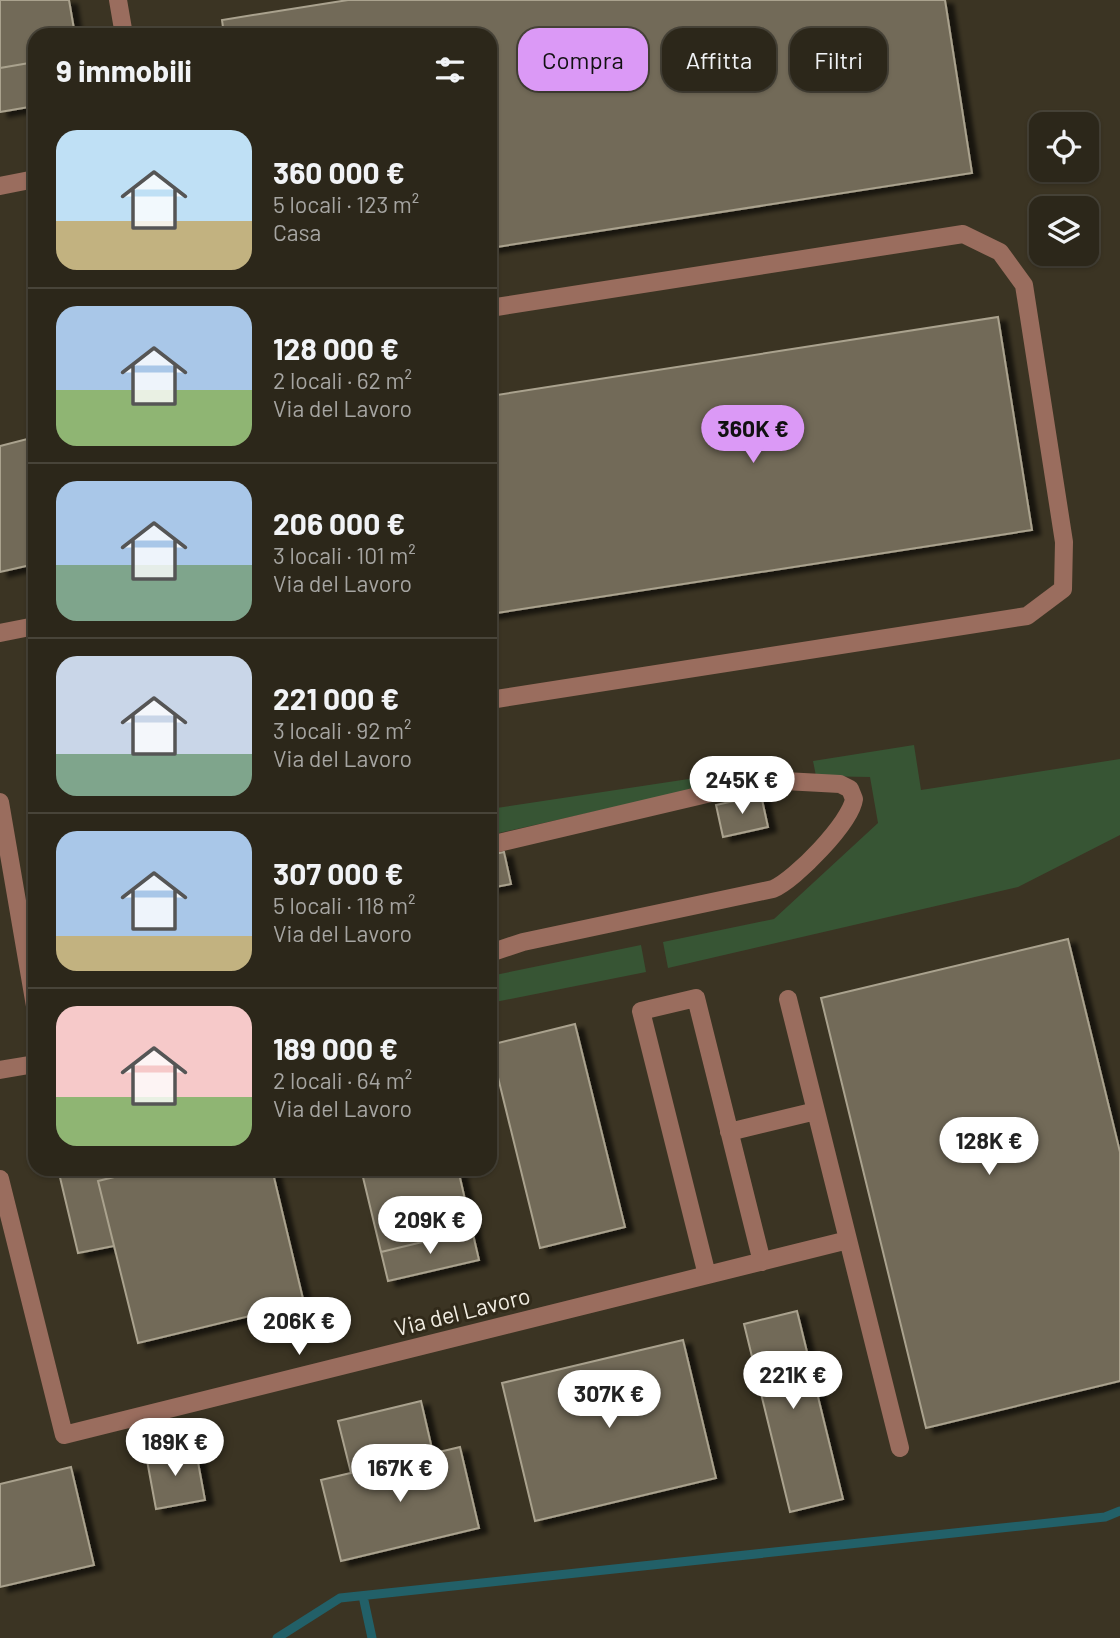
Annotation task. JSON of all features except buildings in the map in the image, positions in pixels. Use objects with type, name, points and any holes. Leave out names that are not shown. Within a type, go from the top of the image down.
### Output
[{"type":"street","points":[[118,0],[123,28]]},
{"type":"street","points":[[0,186],[28,180]]},
{"type":"street","points":[[497,307],[963,234],[1000,252],[1024,285],[1064,542],[1063,589],[1027,616],[497,698]]},
{"type":"street","points":[[0,633],[28,627]]},
{"type":"street","points":[[497,843],[766,780],[841,784],[850,789],[854,799],[850,812],[801,871],[777,888],[497,947]]},
{"type":"street","points":[[0,802],[28,965]]},
{"type":"street","points":[[707,1275],[641,1011],[696,998],[762,1262]]},
{"type":"street","points":[[788,999],[900,1448]]},
{"type":"street","points":[[0,1070],[28,1065]]},
{"type":"street","points":[[729,1132],[816,1111]]},
{"type":"street","name":"Via del Lavoro","points":[[0,1179],[64,1435],[848,1240]]},
{"type":"green space","points":[[914,745],[921,790],[1120,759],[1120,835],[1018,887],[668,968],[663,942],[774,919],[878,823],[870,777],[816,776],[813,761]]},
{"type":"green space","points":[[755,769],[757,775],[497,833],[497,808]]},
{"type":"green space","points":[[641,945],[646,972],[497,1002],[497,975]]},
{"type":"waterway","points":[[277,1638],[340,1598],[1105,1517],[1120,1511]]},
{"type":"waterway","points":[[363,1596],[372,1638]]}]
